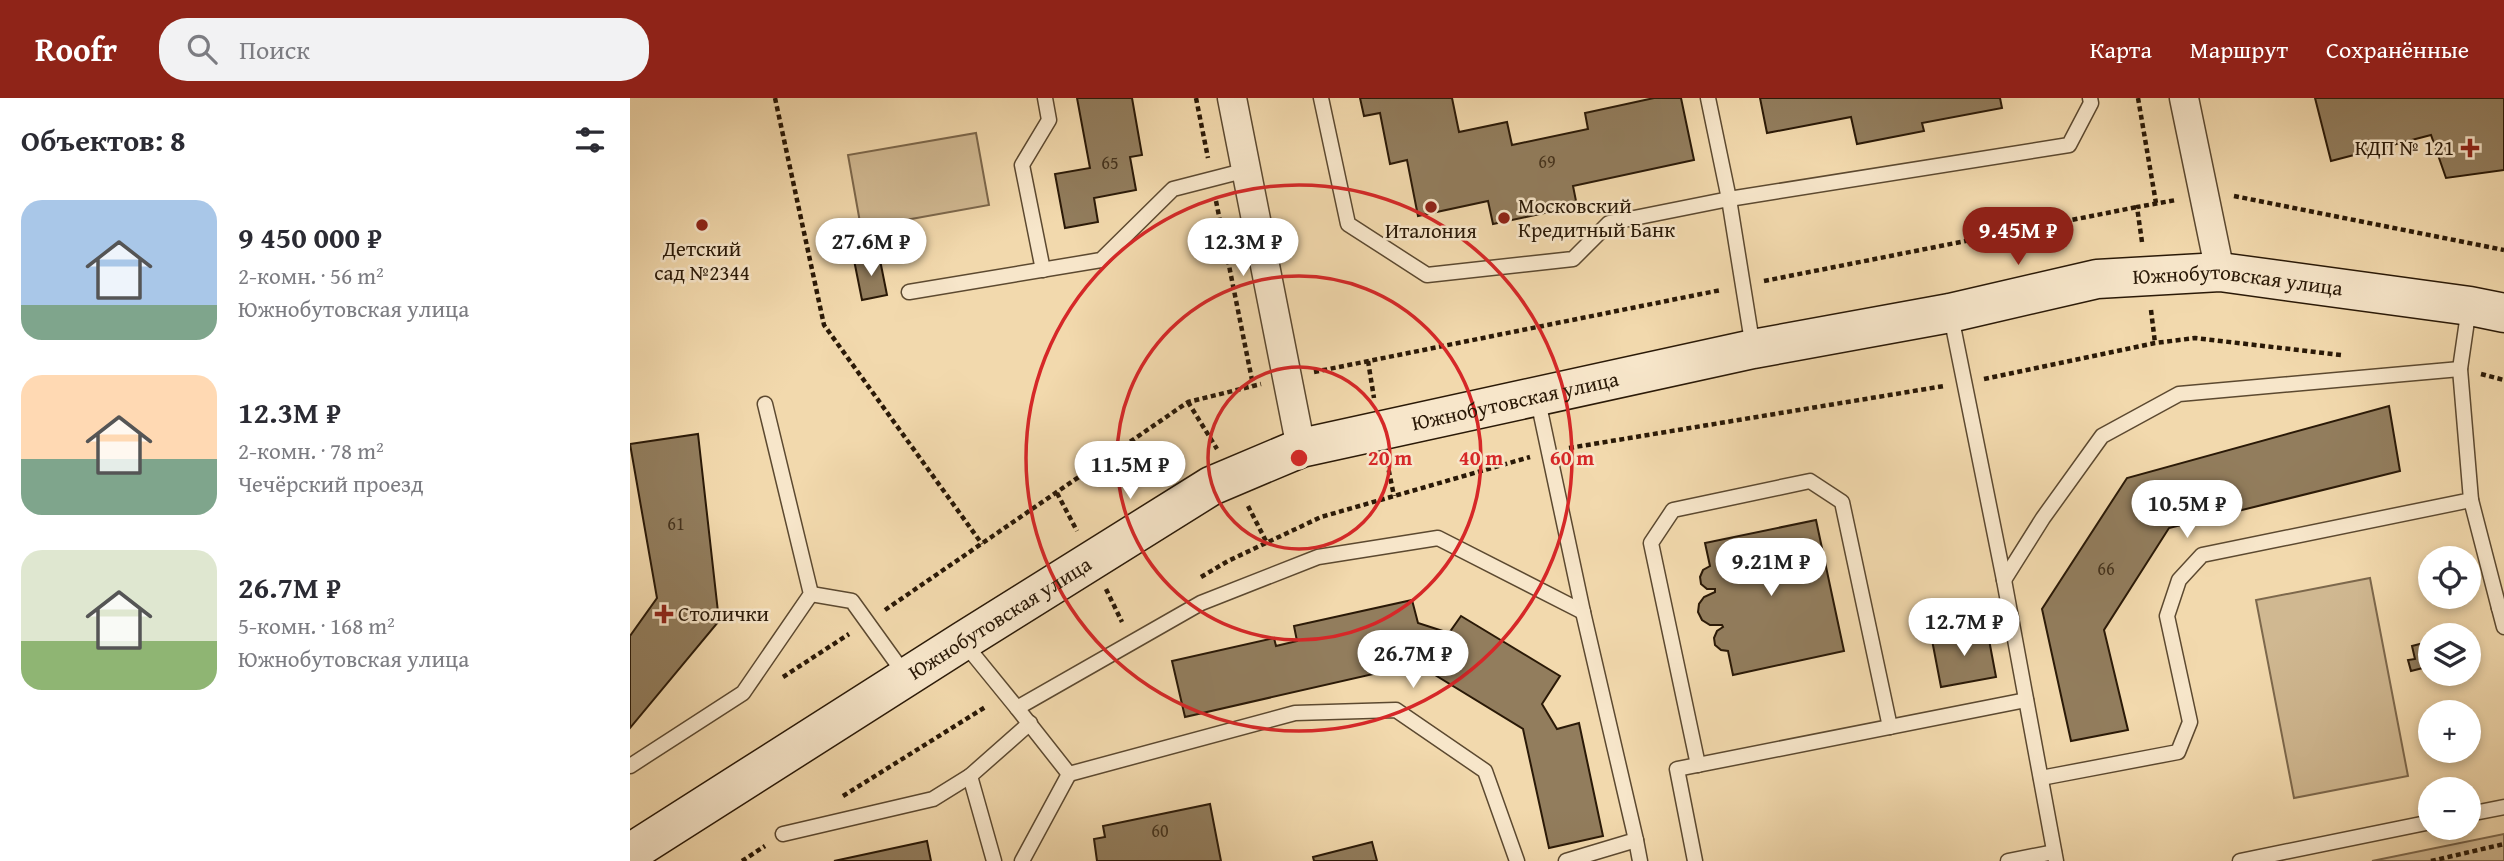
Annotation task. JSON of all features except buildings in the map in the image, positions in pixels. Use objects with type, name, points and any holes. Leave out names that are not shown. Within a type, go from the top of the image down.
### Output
[{"type":"street","points":[[1233,98],[1301,448]]},
{"type":"street","points":[[2184,98],[2220,272]]},
{"type":"street","name":"Южнобутовская улица","points":[[630,853],[1211,486],[1301,448],[1753,349],[1950,313],[2097,279],[2220,272],[2487,310]]},
{"type":"lane","points":[[1043,270],[1022,165],[1049,120],[1045,98]]},
{"type":"lane","points":[[1321,98],[1348,225],[1427,275],[1573,259],[1609,223],[1729,199],[2070,145],[2091,103],[2090,98]]},
{"type":"lane","points":[[1708,98],[1729,199],[1753,349]]},
{"type":"lane","points":[[909,292],[1101,260],[1173,189],[1247,170]]},
{"type":"lane","points":[[2487,310],[2460,369],[2471,500],[2502,608],[2504,627]]},
{"type":"lane","points":[[1950,313],[2004,580],[2055,856],[2008,861]]},
{"type":"lane","points":[[2004,580],[2043,518],[2102,436],[2179,394],[2460,369]]},
{"type":"lane","points":[[1537,396],[1640,861]]},
{"type":"lane","points":[[630,766],[743,693],[811,594],[765,404]]},
{"type":"lane","points":[[1698,765],[1651,543],[1673,510],[1810,481],[1842,502],[1890,727]]},
{"type":"lane","points":[[2041,778],[2178,752],[2190,722],[2167,616],[2179,580],[2202,555],[2471,500]]},
{"type":"lane","points":[[1017,708],[1201,603],[1318,558],[1438,538],[1583,612]]},
{"type":"lane","points":[[811,594],[852,601],[906,677]]},
{"type":"lane","points":[[963,641],[1069,774]]},
{"type":"lane","points":[[1695,861],[1677,769],[2026,700]]},
{"type":"lane","points":[[1023,861],[1069,774],[1295,713],[1396,710],[1485,772],[1517,861]]},
{"type":"lane","points":[[783,834],[933,799],[970,776],[1031,723]]},
{"type":"lane","points":[[970,776],[994,861]]},
{"type":"lane","points":[[2481,812],[2504,807]]},
{"type":"lane","points":[[2241,861],[2418,825]]},
{"type":"lane","points":[[1566,861],[1636,840]]},
{"type":"path","points":[[775,98],[824,325],[982,544]]},
{"type":"path","points":[[1196,98],[1254,385]]},
{"type":"path","points":[[2138,98],[2156,203]]},
{"type":"path","points":[[2235,196],[2504,250]]},
{"type":"path","points":[[1193,582],[1228,561],[1321,517],[1549,451],[1965,383],[2155,343],[2195,338],[2354,357]]},
{"type":"path","points":[[2460,369],[2504,380]]},
{"type":"path","points":[[1111,630],[1123,623]]},
{"type":"path","points":[[842,796],[1006,692]]},
{"type":"path","points":[[742,861],[783,834]]},
{"type":"path","points":[[2431,861],[2504,844]]},
{"type":"shaded area","points":[[976,133],[989,205],[861,228],[848,155]]},
{"type":"shaded area","points":[[2370,578],[2408,776],[2294,798],[2256,600]]},
{"type":"shaded area","points":[[2504,834],[2504,861],[2372,861],[2481,840]]},
{"type":"place","name":"КДП № 121","points":[[2470,148]]},
{"type":"place","name":"Италония","points":[[1431,207]]},
{"type":"place","name":"Московский Кредитный Банк","points":[[1504,218]]},
{"type":"place","name":"Детский сад №2344","points":[[702,225]]},
{"type":"place","name":"Столички","points":[[664,614]]}]
